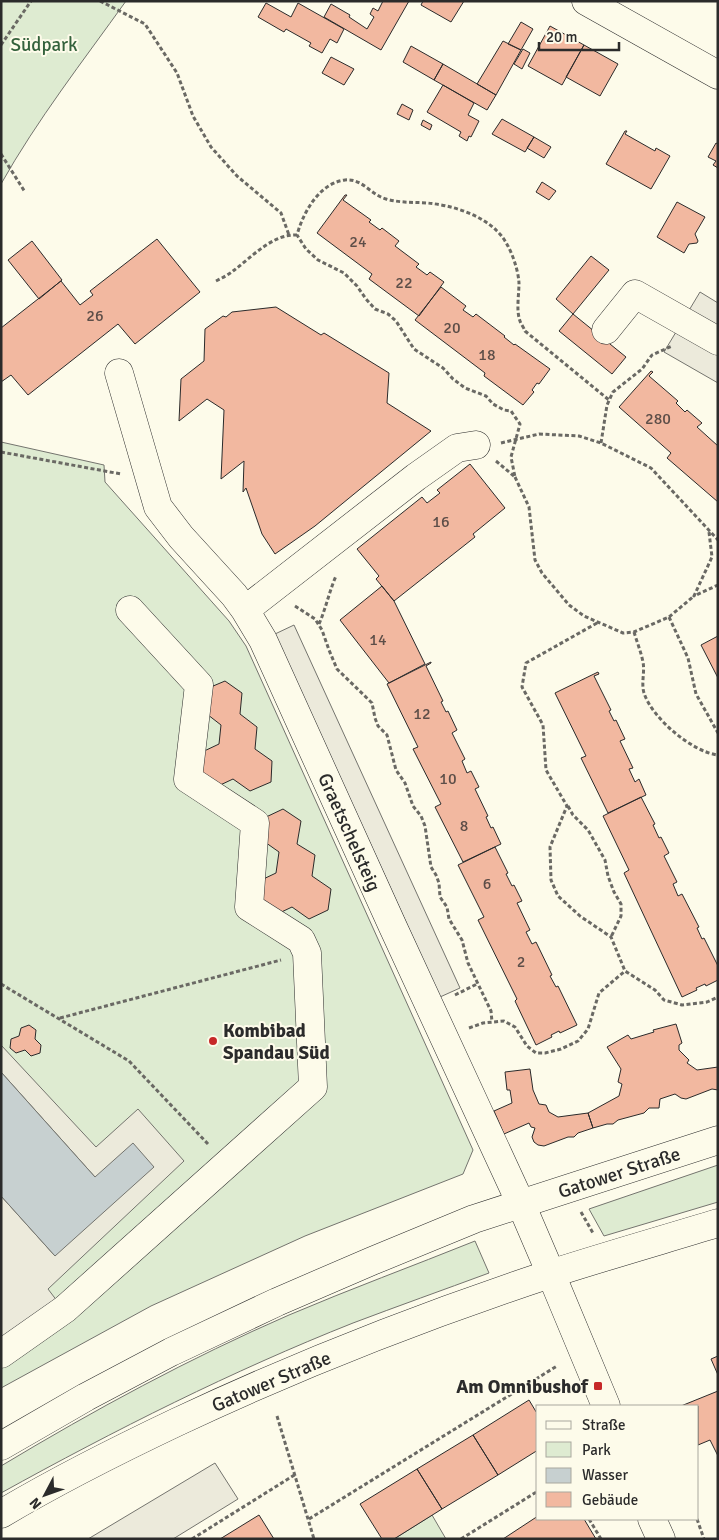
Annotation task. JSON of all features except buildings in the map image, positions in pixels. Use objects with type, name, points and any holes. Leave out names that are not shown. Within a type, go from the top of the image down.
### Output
[{"type":"main road","points":[[586,1],[718,75]]},
{"type":"main road","points":[[606,330],[635,294],[710,337]]},
{"type":"main road","name":"Graetschelsteig","points":[[119,373],[134,419],[158,507],[181,537],[234,595],[255,603],[263,640],[521,1204]]},
{"type":"main road","points":[[255,603],[416,477],[457,448],[476,445]]},
{"type":"main road","points":[[1,1354],[65,1309],[313,1087],[306,953],[301,940],[249,907],[255,823],[188,779],[199,685],[130,610]]},
{"type":"main road","name":"Gatower Straße","points":[[1,1446],[86,1397],[171,1352],[277,1302],[474,1219],[718,1140]]},
{"type":"main road","points":[[521,1204],[606,1405]]},
{"type":"main road","name":"Gatower Straße","points":[[1,1514],[59,1481],[133,1443],[281,1374],[439,1312],[551,1274],[718,1223]]},
{"type":"main road","points":[[652,1520],[661,1539]]},
{"type":"path","points":[[1,45],[32,1]]},
{"type":"path","points":[[100,1],[144,24],[177,74],[194,116],[211,148],[237,176],[281,214],[289,234]]},
{"type":"path","points":[[1,154],[25,192]]},
{"type":"path","points":[[609,400],[525,331],[520,320],[518,280],[512,254],[498,232],[479,217],[449,207],[428,203],[400,202],[383,198],[357,182],[345,180],[330,186],[315,199],[301,222],[297,235],[306,249],[318,260],[344,273],[375,309],[388,314],[396,321],[414,349],[442,368],[466,388],[486,396],[493,404],[504,410],[511,410],[520,424],[511,457],[515,477],[528,502],[535,560],[542,573],[569,605],[597,623],[623,633],[634,632],[669,617],[694,596],[718,585]]},
{"type":"path","points":[[216,281],[232,272],[256,252],[289,234],[297,235]]},
{"type":"path","points":[[601,443],[607,406],[613,392],[642,368],[652,355],[710,337]]},
{"type":"path","points":[[476,445],[498,444],[539,434],[579,436],[601,443],[651,468],[718,540]]},
{"type":"path","points":[[476,445],[515,477]]},
{"type":"path","points":[[1,452],[100,471],[150,478]]},
{"type":"path","points":[[694,596],[712,557],[709,531]]},
{"type":"path","points":[[319,624],[341,563],[336,540]]},
{"type":"path","points":[[255,603],[298,607],[315,619],[319,624],[338,669],[372,704],[378,726],[386,735],[396,770],[406,783],[413,806],[421,816],[425,826],[431,867],[439,883],[440,897],[447,907],[455,931],[462,940],[471,970],[491,1011],[492,1022]]},
{"type":"path","points":[[669,617],[688,658],[696,694],[718,733]]},
{"type":"path","points":[[597,623],[526,663],[522,686],[543,725],[546,770],[573,815],[588,830],[605,860],[608,876],[621,904],[621,916],[611,937]]},
{"type":"path","points":[[634,632],[643,663],[644,693],[652,708],[670,730],[693,747],[718,755]]},
{"type":"path","points":[[567,806],[550,847],[551,880],[558,896],[580,916],[611,937],[625,971],[656,990],[664,1000],[682,1005],[707,1002],[718,997]]},
{"type":"path","points":[[59,1018],[306,953]]},
{"type":"path","points":[[445,1040],[464,1030],[483,1024],[504,1021],[515,1026],[527,1046],[536,1053],[561,1049],[578,1041],[588,1029],[599,993],[625,971]]},
{"type":"path","points":[[1,984],[129,1061],[227,1165]]},
{"type":"path","points":[[579,1209],[597,1240]]},
{"type":"path","points":[[309,1520],[557,1366]]},
{"type":"path","points":[[277,1416],[314,1539]]},
{"type":"path","points":[[192,1539],[296,1474]]},
{"type":"path","points":[[461,1539],[536,1492]]},
{"type":"path","points":[[590,1520],[602,1539]]},
{"type":"path","points":[[697,1520],[704,1539]]},
{"type":"green space","name":"Südpark","points":[[1,1],[126,1],[45,114],[1,184]]},
{"type":"green space","name":"Kombibad Spandau Süd","points":[[1,442],[104,465],[105,482],[229,621],[246,646],[473,1150],[463,1174],[305,1236],[151,1306],[1,1388]]},
{"type":"green space","points":[[718,1165],[718,1202],[604,1236],[589,1209]]},
{"type":"green space","points":[[475,1241],[489,1273],[353,1323],[263,1361],[174,1402],[1,1493],[1,1466],[143,1386],[215,1349],[289,1315]]},
{"type":"green space","points":[[432,1515],[446,1539],[394,1539]]},
{"type":"shaded area","points":[[700,292],[718,303],[718,383],[664,352]]},
{"type":"shaded area","points":[[294,625],[460,988],[440,997],[275,634]]},
{"type":"shaded area","points":[[1,1045],[96,1147],[138,1109],[184,1161],[48,1289],[70,1318],[1,1365],[1,1196],[55,1256],[95,1177],[1,1072]]},
{"type":"shaded area","points":[[215,1463],[238,1499],[173,1539],[88,1539]]},
{"type":"water","points":[[1,1072],[95,1177],[133,1143],[154,1167],[55,1256],[1,1196]]},
{"type":"place","name":"Kombibad Spandau Süd","points":[[213,1041]]},
{"type":"place","name":"Am Omnibushof","points":[[598,1386]]}]
